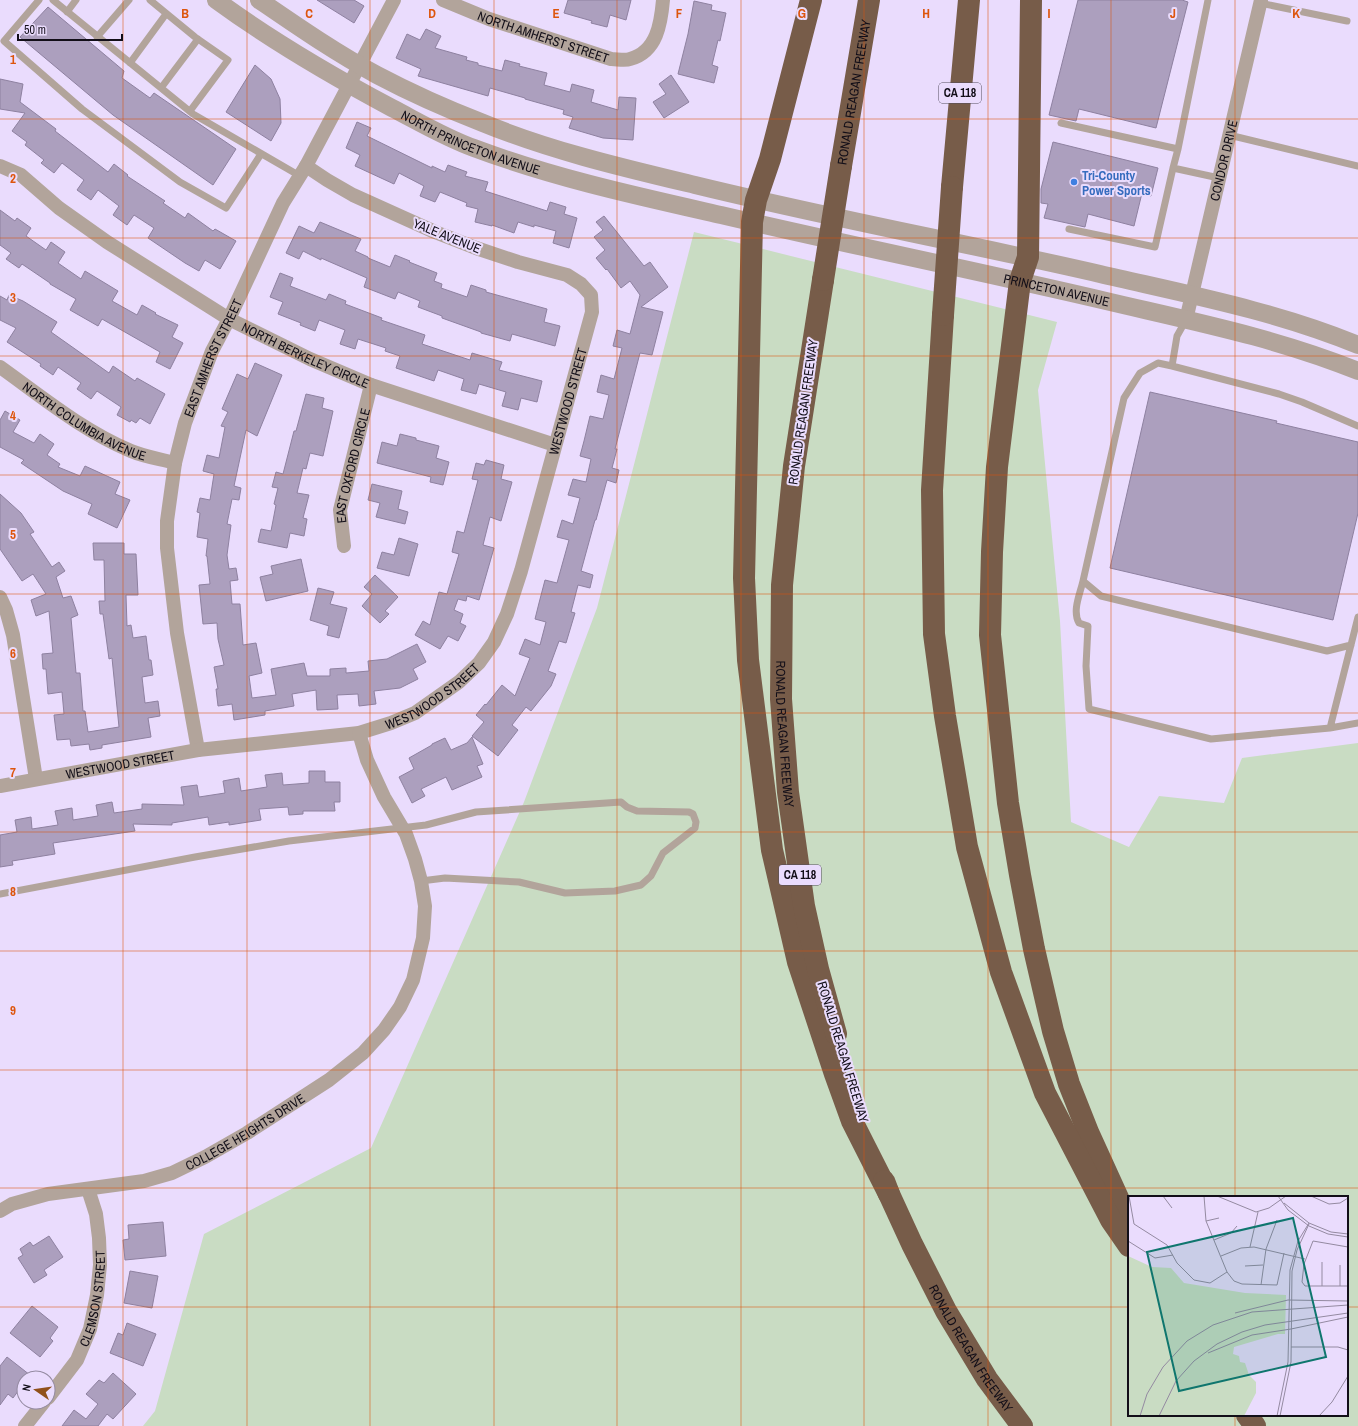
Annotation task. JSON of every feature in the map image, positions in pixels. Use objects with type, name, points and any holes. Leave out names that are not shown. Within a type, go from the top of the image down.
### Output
[{"type":"highway","points":[[811,0],[770,159],[756,200],[752,222],[744,578],[748,660],[772,850],[798,962],[852,1121],[889,1194]]},
{"type":"highway","name":"RONALD REAGAN FREEWAY","points":[[869,0],[841,166],[794,466],[782,585],[781,706],[788,792],[804,906],[818,969],[845,1066],[889,1194],[946,1311],[987,1379],[1022,1426]]},
{"type":"highway","name":"CA 118","points":[[969,0],[952,187],[932,490],[934,634],[944,716],[967,847],[1001,972],[1045,1093],[1110,1220],[1128,1245]]},
{"type":"highway","points":[[1031,0],[1028,258],[1020,281],[1014,343],[997,467],[992,552],[990,635],[1007,795],[1034,948],[1053,1030],[1069,1084],[1088,1132],[1128,1220]]},
{"type":"highway","points":[[1248,1416],[1255,1426]]},
{"type":"street","name":"NORTH PRINCETON AVENUE","points":[[216,0],[277,41],[349,84],[428,127],[471,147],[543,172],[613,191],[752,222]]},
{"type":"street","name":"NORTH PRINCETON AVENUE","points":[[259,0],[381,77],[485,124],[597,162],[756,200]]},
{"type":"street","name":"EAST AMHERST STREET","points":[[198,750],[177,633],[167,548],[167,521],[175,463],[197,389],[212,351],[229,319],[283,203],[303,171],[394,0]]},
{"type":"street","name":"NORTH AMHERST STREET","points":[[443,0],[489,19],[611,59],[630,59],[645,52],[656,37],[661,18],[663,0]]},
{"type":"street","name":"CONDOR DRIVE","points":[[1186,320],[1260,1]]},
{"type":"street","name":"NORTH BERKELEY CIRCLE","points":[[0,166],[21,176],[60,208],[107,242],[229,319],[310,359],[371,385],[555,445]]},
{"type":"street","name":"YALE AVENUE","points":[[303,171],[327,180],[353,195],[435,232],[518,262],[568,275],[581,284],[591,295]]},
{"type":"street","name":"PRINCETON AVENUE","points":[[756,200],[1028,258],[1192,295],[1264,314],[1330,334],[1358,346]]},
{"type":"street","name":"PRINCETON AVENUE","points":[[752,222],[1020,281],[1250,335],[1322,356],[1358,371]]},
{"type":"street","name":"WESTWOOD STREET","points":[[0,786],[198,750],[359,733],[391,724],[415,713],[459,682],[479,663],[490,647],[507,614],[521,571],[592,312],[591,295]]},
{"type":"street","name":"NORTH COLUMBIA AVENUE","points":[[0,367],[100,436],[132,451],[175,463]]},
{"type":"street","name":"EAST OXFORD CIRCLE","points":[[344,546],[340,510],[371,385]]},
{"type":"street","points":[[0,597],[14,634],[36,779]]},
{"type":"street","name":"COLLEGE HEIGHTS DRIVE","points":[[0,1211],[12,1204],[48,1194],[144,1181],[172,1173],[205,1157],[247,1133],[329,1080],[362,1053],[384,1030],[400,1007],[413,980],[423,938],[424,906],[421,882],[415,859],[403,828],[384,797],[367,760],[359,733]]},
{"type":"street","name":"CLEMSON STREET","points":[[56,1388],[77,1360],[90,1329],[97,1295],[100,1265],[99,1238],[96,1214],[88,1189]]},
{"type":"street","points":[[24,1426],[37,1410]]},
{"type":"lane","points":[[39,0],[4,41],[82,109],[180,182],[226,208],[261,154]]},
{"type":"lane","points":[[53,0],[190,112],[261,154],[303,171]]},
{"type":"lane","points":[[67,12],[76,0]]},
{"type":"lane","points":[[97,37],[129,0]]},
{"type":"lane","points":[[150,0],[198,39],[228,60],[190,112]]},
{"type":"lane","points":[[1069,229],[1155,247],[1178,149],[1208,0]]},
{"type":"lane","points":[[1260,1],[1347,21]]},
{"type":"lane","points":[[130,63],[166,14]]},
{"type":"lane","points":[[161,88],[198,39]]},
{"type":"lane","points":[[1061,123],[1178,149]]},
{"type":"lane","points":[[1229,135],[1358,166]]},
{"type":"lane","points":[[1173,168],[1219,178]]},
{"type":"lane","points":[[1172,366],[1177,336],[1186,320]]},
{"type":"lane","points":[[1358,426],[1309,404],[1279,394],[1172,366],[1158,363],[1140,373],[1124,398],[1076,612],[1076,618],[1079,623],[1088,626],[1086,666],[1089,709],[1211,739],[1330,728],[1358,723]]},
{"type":"lane","points":[[1084,581],[1101,596],[1327,651],[1351,645]]},
{"type":"lane","points":[[1330,728],[1358,617]]},
{"type":"lane","points":[[0,894],[195,857],[289,841],[426,825],[476,812],[621,802],[627,807],[637,811],[689,812],[694,814],[696,822],[695,828],[690,833],[664,853],[651,876],[641,885],[615,891],[565,893],[519,882],[445,878],[421,882]]},
{"type":"green space","points":[[694,232],[1057,322],[1038,390],[1060,621],[1071,822],[1129,847],[1159,796],[1224,803],[1242,758],[1358,743],[1358,1426],[143,1426],[155,1411],[204,1234],[371,1148],[524,802],[597,608]]},
{"type":"building","points":[[317,0],[354,0],[364,6],[354,23]]},
{"type":"building","points":[[568,0],[631,0],[626,20],[610,15],[607,27],[564,13]]},
{"type":"building","points":[[1078,0],[1182,0],[1188,2],[1156,128],[1079,109],[1076,121],[1049,115]]},
{"type":"building","points":[[694,1],[712,5],[711,10],[726,13],[720,41],[718,40],[712,65],[718,67],[714,83],[678,74],[688,34]]},
{"type":"building","points":[[48,7],[124,71],[122,78],[150,98],[154,93],[236,149],[213,185],[113,115],[20,37]]},
{"type":"building","points":[[426,29],[441,36],[435,48],[467,57],[466,60],[478,63],[478,65],[502,71],[505,60],[520,64],[519,66],[547,73],[544,85],[570,92],[572,84],[594,90],[591,102],[618,110],[619,97],[636,98],[633,140],[603,138],[569,128],[573,117],[563,114],[564,110],[525,98],[490,88],[488,96],[418,76],[421,69],[396,58],[407,34],[420,40]]},
{"type":"building","points":[[255,65],[271,79],[280,99],[281,123],[271,141],[226,112]]},
{"type":"building","points":[[671,75],[689,102],[664,118],[653,102],[666,94],[659,84]]},
{"type":"building","points":[[0,79],[23,84],[20,102],[56,129],[55,131],[108,172],[114,164],[128,175],[127,176],[165,201],[163,203],[185,218],[188,213],[213,231],[215,229],[236,241],[220,269],[205,260],[199,271],[185,263],[148,238],[154,228],[134,215],[127,225],[113,215],[119,206],[98,190],[91,200],[77,190],[84,180],[62,163],[54,173],[41,163],[44,160],[25,145],[27,142],[12,131],[25,113],[0,109]]},
{"type":"building","points":[[357,122],[371,128],[367,136],[432,168],[432,166],[445,172],[448,165],[467,172],[465,176],[488,182],[485,191],[547,211],[550,202],[566,207],[564,214],[577,218],[569,248],[553,243],[556,231],[518,222],[514,233],[492,225],[475,222],[478,209],[466,206],[467,203],[440,192],[435,202],[420,196],[424,186],[399,173],[394,184],[355,166],[360,155],[346,148]]},
{"type":"building","points":[[1053,142],[1158,168],[1151,196],[1142,193],[1134,226],[1088,214],[1085,227],[1044,218],[1048,204],[1041,203],[1041,189]]},
{"type":"building","points":[[0,210],[15,221],[17,218],[31,228],[26,236],[46,250],[51,242],[65,252],[58,263],[81,279],[85,271],[118,291],[112,301],[137,315],[142,305],[156,313],[155,314],[178,325],[172,337],[183,343],[170,369],[156,362],[160,352],[102,319],[98,326],[70,310],[76,299],[50,284],[22,264],[19,268],[6,259],[11,253],[0,245]]},
{"type":"building","points":[[604,216],[644,266],[650,262],[668,287],[641,307],[663,312],[652,355],[640,353],[615,449],[617,449],[612,468],[619,470],[616,483],[607,480],[581,571],[593,575],[590,588],[578,585],[571,612],[575,613],[566,643],[559,641],[548,671],[556,674],[551,686],[531,711],[526,707],[512,725],[518,730],[498,756],[472,736],[484,722],[476,715],[502,685],[515,696],[530,658],[519,654],[525,639],[540,645],[546,622],[535,619],[545,580],[557,583],[569,540],[557,537],[562,520],[573,524],[580,498],[568,495],[573,479],[586,482],[591,459],[580,456],[590,416],[603,419],[609,395],[597,392],[601,375],[614,379],[622,348],[613,346],[617,330],[630,334],[640,295],[630,281],[621,288],[607,269],[606,270],[596,258],[605,250],[594,237],[603,230],[596,222]]},
{"type":"building","points":[[320,222],[361,239],[355,251],[368,258],[390,267],[395,255],[437,273],[434,281],[442,284],[441,288],[467,297],[471,285],[486,290],[486,292],[547,309],[544,322],[560,326],[555,346],[512,334],[510,341],[481,333],[418,307],[420,301],[398,292],[395,299],[364,287],[367,278],[321,258],[321,260],[303,251],[299,259],[286,253],[299,226],[314,233]]},
{"type":"building","points":[[280,273],[293,278],[290,286],[326,300],[329,294],[346,301],[345,304],[382,318],[381,320],[425,335],[422,344],[470,360],[472,353],[502,362],[499,370],[542,381],[537,402],[521,398],[518,410],[502,406],[506,392],[479,384],[476,394],[461,390],[464,379],[438,370],[434,381],[396,368],[400,356],[385,351],[386,348],[358,339],[355,349],[340,344],[345,330],[319,320],[315,331],[300,325],[301,323],[278,314],[283,302],[270,297]]},
{"type":"building","points":[[9,295],[23,301],[57,322],[51,332],[109,373],[113,366],[135,381],[137,378],[165,394],[150,424],[140,418],[136,423],[131,420],[130,422],[117,415],[121,407],[97,391],[91,399],[77,389],[81,383],[58,367],[53,375],[40,366],[41,364],[7,342],[16,328],[0,320],[0,296],[7,300]]},
{"type":"building","points":[[255,363],[282,375],[257,436],[246,430],[234,486],[241,488],[239,500],[232,499],[227,524],[231,525],[227,555],[229,569],[236,568],[238,580],[230,581],[232,604],[240,604],[243,645],[256,643],[262,673],[249,676],[252,698],[276,695],[271,669],[304,663],[307,676],[330,676],[330,669],[346,668],[346,673],[369,671],[368,661],[387,659],[417,644],[426,662],[413,669],[418,679],[400,688],[374,691],[376,704],[359,706],[358,694],[337,695],[338,709],[317,710],[316,690],[292,694],[294,706],[265,711],[265,715],[234,720],[232,704],[218,706],[216,689],[218,689],[214,667],[224,665],[218,639],[217,623],[203,624],[199,585],[210,584],[206,556],[208,539],[197,537],[200,513],[197,512],[200,498],[210,500],[214,474],[203,471],[207,455],[219,458],[225,427],[221,426],[228,412],[222,409],[237,374],[248,379]]},
{"type":"building","points":[[1150,392],[1277,421],[1276,423],[1358,442],[1358,513],[1333,620],[1110,568]]},
{"type":"building","points":[[306,394],[324,398],[322,408],[333,411],[323,456],[310,453],[306,469],[303,468],[297,493],[309,495],[303,518],[307,519],[304,536],[290,533],[287,548],[258,542],[261,529],[271,531],[276,505],[274,504],[278,488],[272,487],[276,472],[283,474],[294,431],[296,431]]},
{"type":"building","points":[[5,411],[20,420],[13,432],[34,443],[40,434],[54,444],[47,455],[60,464],[58,467],[80,476],[85,466],[120,482],[115,494],[130,500],[117,528],[88,514],[92,504],[63,491],[21,463],[24,460],[0,447],[0,420]]},
{"type":"building","points":[[400,434],[439,446],[436,458],[449,462],[443,485],[430,482],[431,477],[377,463],[382,442],[397,446]]},
{"type":"building","points":[[486,460],[504,465],[501,479],[512,482],[501,521],[490,517],[483,545],[494,548],[479,600],[467,596],[466,601],[458,599],[454,610],[463,614],[460,623],[466,626],[458,641],[448,636],[440,649],[415,635],[423,621],[430,625],[439,592],[447,594],[459,554],[452,552],[457,531],[464,533],[478,480],[472,479],[476,463],[484,465]]},
{"type":"building","points":[[372,484],[402,491],[398,509],[408,512],[405,524],[376,517],[380,503],[368,500]]},
{"type":"building","points":[[0,494],[21,513],[34,532],[30,534],[52,567],[59,562],[65,571],[56,577],[63,598],[71,596],[78,615],[71,618],[76,673],[80,673],[83,711],[85,711],[88,732],[119,727],[112,658],[109,659],[103,614],[100,614],[99,601],[105,601],[104,560],[94,560],[93,543],[124,543],[124,554],[136,554],[138,595],[126,595],[127,626],[131,625],[133,638],[146,636],[149,660],[151,660],[153,675],[142,677],[145,703],[158,701],[160,716],[148,718],[151,737],[102,745],[102,748],[90,750],[89,744],[71,746],[70,739],[57,740],[54,715],[64,714],[62,692],[48,694],[46,669],[43,669],[42,654],[53,653],[49,611],[36,616],[31,600],[46,594],[33,574],[22,581],[0,549]]},
{"type":"building","points":[[399,538],[418,544],[409,576],[377,568],[382,552],[394,555]]},
{"type":"building","points":[[301,559],[308,591],[266,601],[260,577],[273,574],[271,566]]},
{"type":"building","points":[[375,575],[398,597],[385,611],[389,614],[380,623],[362,606],[372,594],[364,587]]},
{"type":"building","points":[[318,588],[334,592],[330,604],[347,608],[339,638],[327,635],[329,626],[310,620]]},
{"type":"building","points":[[472,737],[483,764],[477,766],[482,777],[452,790],[446,777],[421,789],[425,796],[412,803],[399,777],[414,769],[409,758],[445,738],[451,750],[467,743]]},
{"type":"building","points":[[309,771],[325,771],[325,782],[340,782],[340,802],[334,802],[335,811],[303,811],[303,814],[289,815],[288,807],[259,809],[261,820],[229,825],[229,822],[209,825],[208,817],[172,823],[172,825],[133,824],[135,831],[53,843],[55,854],[12,861],[13,865],[0,867],[0,835],[17,832],[15,820],[31,817],[32,829],[58,825],[55,811],[72,808],[73,820],[98,816],[96,805],[112,802],[114,813],[142,809],[142,804],[184,805],[181,787],[197,785],[199,797],[225,793],[223,781],[239,778],[241,791],[267,787],[265,775],[282,773],[283,785],[309,783]]},
{"type":"building","points":[[163,1222],[166,1256],[125,1260],[123,1240],[129,1239],[128,1225]]},
{"type":"building","points":[[49,1236],[63,1257],[44,1270],[47,1275],[34,1283],[18,1258],[23,1255],[20,1249],[30,1242],[33,1246]]},
{"type":"building","points":[[130,1271],[158,1276],[152,1308],[124,1303]]},
{"type":"building","points":[[32,1306],[58,1327],[50,1338],[53,1341],[40,1357],[10,1333]]},
{"type":"building","points":[[127,1323],[156,1334],[143,1366],[110,1353],[118,1333],[123,1335]]},
{"type":"building","points":[[7,1357],[24,1370],[16,1370],[16,1394],[13,1398],[8,1394],[0,1405],[0,1366]]},
{"type":"building","points":[[113,1373],[136,1394],[113,1419],[107,1414],[98,1426],[62,1426],[74,1410],[86,1419],[98,1404],[86,1394],[99,1380],[104,1383]]},
{"type":"place","name":"Tri-County Power Sports","points":[[1074,182]]}]
